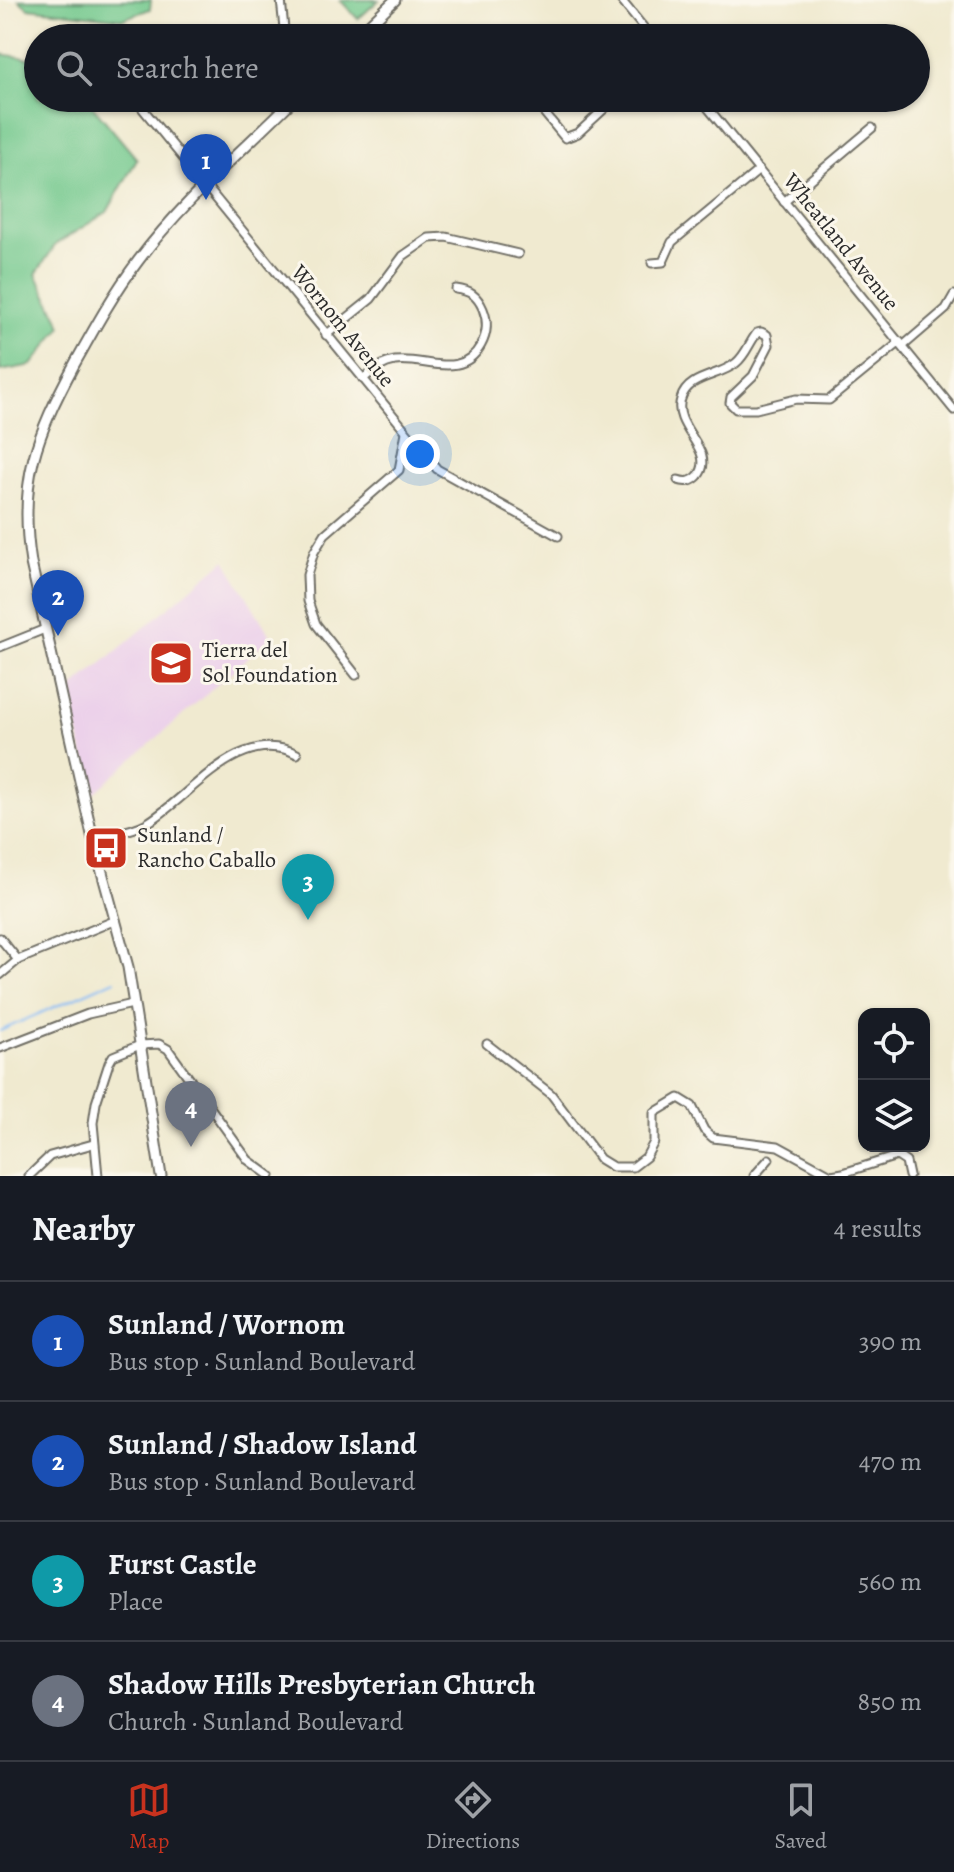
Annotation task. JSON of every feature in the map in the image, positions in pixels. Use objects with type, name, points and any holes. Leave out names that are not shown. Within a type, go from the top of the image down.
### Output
[{"type":"main road","points":[[370,24],[395,0]]},
{"type":"main road","points":[[161,1176],[128,967],[93,839],[31,563],[26,523],[31,468],[43,427],[98,320],[121,284],[155,240],[281,112]]},
{"type":"street","points":[[281,0],[284,24]]},
{"type":"street","points":[[626,2],[642,24]]},
{"type":"street","name":"Wornom Avenue","points":[[146,112],[437,469],[558,536]]},
{"type":"street","points":[[544,112],[565,138],[575,135],[600,112]]},
{"type":"street","name":"Wheatland Avenue","points":[[711,112],[954,410]]},
{"type":"street","points":[[784,202],[872,128]]},
{"type":"street","points":[[652,263],[663,262],[672,242],[759,170]]},
{"type":"street","points":[[326,335],[371,299],[403,256],[429,238],[446,237],[518,254]]},
{"type":"street","points":[[363,379],[395,361],[447,367],[460,364],[472,356],[482,342],[486,324],[484,312],[477,297],[469,291],[456,289]]},
{"type":"street","points":[[678,480],[685,483],[695,480],[703,461],[681,414],[681,399],[697,381],[735,364],[757,333],[767,335],[769,345],[753,376],[731,397],[730,403],[736,409],[756,409],[796,399],[829,400],[946,309],[954,295]]},
{"type":"street","points":[[356,675],[316,624],[308,601],[307,575],[314,552],[325,534],[399,470],[406,432]]},
{"type":"street","points":[[0,647],[45,629]]},
{"type":"street","points":[[93,839],[145,824],[218,766],[237,756],[269,748],[297,754]]},
{"type":"street","points":[[0,975],[18,960],[116,920]]},
{"type":"street","points":[[0,938],[18,960]]},
{"type":"street","points":[[0,1048],[88,1014],[133,1004]]},
{"type":"street","points":[[98,1176],[93,1144],[96,1103],[109,1063],[113,1056],[140,1045],[159,1044],[168,1049],[248,1160],[270,1176]]},
{"type":"street","points":[[487,1044],[551,1094],[600,1159],[613,1167],[633,1167],[646,1157],[654,1142],[654,1113],[679,1098],[692,1106],[704,1130],[713,1138],[778,1146],[831,1175],[897,1156],[906,1162],[909,1176]]},
{"type":"street","points":[[29,1176],[50,1156],[93,1144]]},
{"type":"street","points":[[754,1176],[769,1159]]},
{"type":"shaded area","name":"Tierra del Sol Foundation","points":[[225,560],[271,637],[91,796],[70,690]]},
{"type":"green space","points":[[19,0],[151,0],[150,9],[123,19],[28,8]]},
{"type":"green space","points":[[340,0],[379,0],[358,19]]},
{"type":"green space","points":[[0,54],[24,58],[24,112],[98,112],[137,159],[107,212],[56,244],[36,274],[62,326],[32,365],[0,371]]},
{"type":"waterway","points":[[0,1031],[115,980]]},
{"type":"place","name":"Sunland / Wornom","points":[[206,200]]},
{"type":"place","name":"Sunland / Shadow Island","points":[[58,636]]},
{"type":"place","name":"Tierra del Sol Foundation","points":[[171,663]]},
{"type":"place","name":"Sunland / Rancho Caballo","points":[[106,848]]},
{"type":"place","name":"Furst Castle","points":[[308,920]]},
{"type":"place","name":"Shadow Hills Presbyterian Church","points":[[191,1147]]}]
